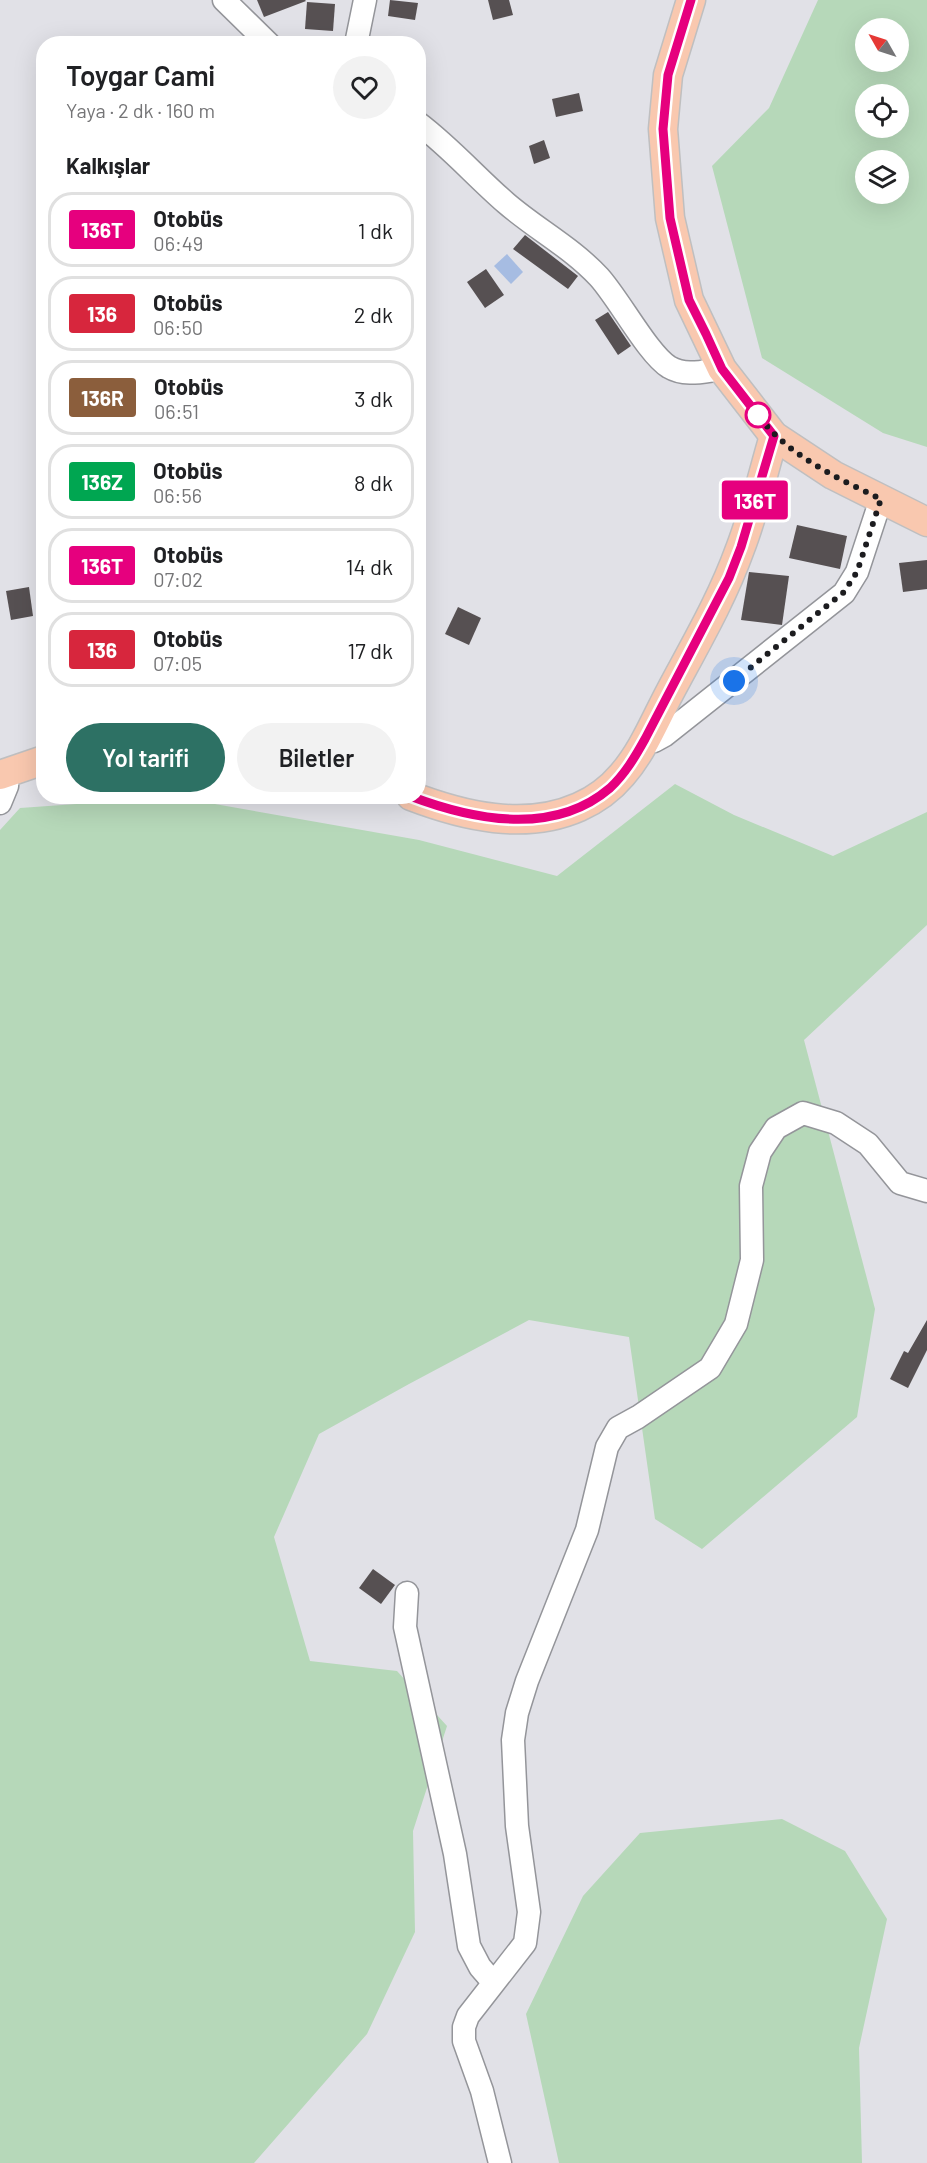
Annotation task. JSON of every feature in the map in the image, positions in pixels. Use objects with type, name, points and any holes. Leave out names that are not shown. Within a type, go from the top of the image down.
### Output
[{"type":"main road","points":[[691,0],[668,75],[663,129],[670,218],[689,300],[722,369],[774,436],[833,476],[927,522]]},
{"type":"main road","points":[[426,801],[457,812],[527,819],[561,814],[579,807],[609,788],[634,759],[729,578],[741,547],[774,436]]},
{"type":"main road","points":[[4,774],[36,763]]},
{"type":"street","points":[[224,0],[261,36]]},
{"type":"street","points":[[358,36],[365,0]]},
{"type":"street","points":[[426,129],[507,204],[581,260],[614,296],[657,357],[668,366],[691,373],[722,369]]},
{"type":"street","points":[[645,739],[654,741],[665,735],[844,592],[857,572],[881,499]]},
{"type":"street","points":[[0,803],[7,786],[4,774]]},
{"type":"street","points":[[500,2163],[482,2091],[464,2041],[464,2026],[468,2016],[525,1943],[529,1912],[517,1826],[513,1740],[517,1713],[527,1681],[587,1530],[607,1447],[618,1428],[639,1417],[710,1368],[736,1324],[752,1260],[751,1186],[760,1152],[776,1128],[803,1113],[836,1123],[868,1144],[900,1183],[927,1191]]},
{"type":"street","points":[[407,1593],[405,1628],[454,1854],[470,1946],[480,1967],[493,1982]]},
{"type":"green space","points":[[818,0],[927,0],[927,447],[883,433],[762,358],[712,166],[769,108]]},
{"type":"green space","points":[[675,784],[734,815],[833,856],[927,812],[927,925],[804,1040],[875,1309],[857,1417],[702,1549],[655,1519],[629,1337],[529,1320],[319,1434],[274,1537],[310,1661],[397,1671],[447,1726],[413,1831],[415,1932],[367,2034],[254,2163],[0,2163],[0,830],[20,808],[76,804],[215,804],[419,840],[557,876]]},
{"type":"green space","points":[[782,1819],[845,1851],[887,1919],[859,2048],[862,2163],[559,2163],[526,2014],[583,1896],[640,1833]]},
{"type":"water","points":[[507,254],[523,272],[511,284],[494,266]]},
{"type":"building","points":[[257,0],[305,0],[306,1],[264,17]]},
{"type":"building","points":[[390,0],[418,3],[415,20],[388,16]]},
{"type":"building","points":[[488,0],[509,0],[513,15],[493,20]]},
{"type":"building","points":[[307,2],[335,4],[333,31],[305,29]]},
{"type":"building","points":[[579,93],[583,111],[556,117],[552,99]]},
{"type":"building","points":[[544,140],[550,158],[534,164],[529,146]]},
{"type":"building","points":[[525,235],[578,276],[568,289],[513,249]]},
{"type":"building","points":[[486,269],[504,295],[485,308],[467,282]]},
{"type":"building","points":[[608,312],[631,346],[618,355],[595,320]]},
{"type":"building","points":[[797,525],[847,536],[840,569],[789,558]]},
{"type":"building","points":[[927,560],[927,589],[903,592],[899,563]]},
{"type":"building","points":[[749,572],[789,576],[782,625],[741,620]]},
{"type":"building","points":[[29,587],[33,616],[11,620],[6,591]]},
{"type":"building","points":[[458,607],[481,618],[469,645],[445,634]]},
{"type":"building","points":[[927,1320],[927,1350],[908,1388],[890,1379],[904,1351],[908,1353]]},
{"type":"building","points":[[373,1569],[395,1585],[381,1604],[359,1588]]},
{"type":"bus line","name":"136T","points":[[426,802],[457,812],[527,819],[561,814],[596,798],[609,788],[634,759],[645,739],[717,603],[741,547],[774,436],[722,369],[689,300],[670,218],[663,129],[668,75],[691,0]]},
{"type":"route","points":[[734,681],[844,592],[857,572],[881,499],[833,476],[774,436],[758,415]]}]
